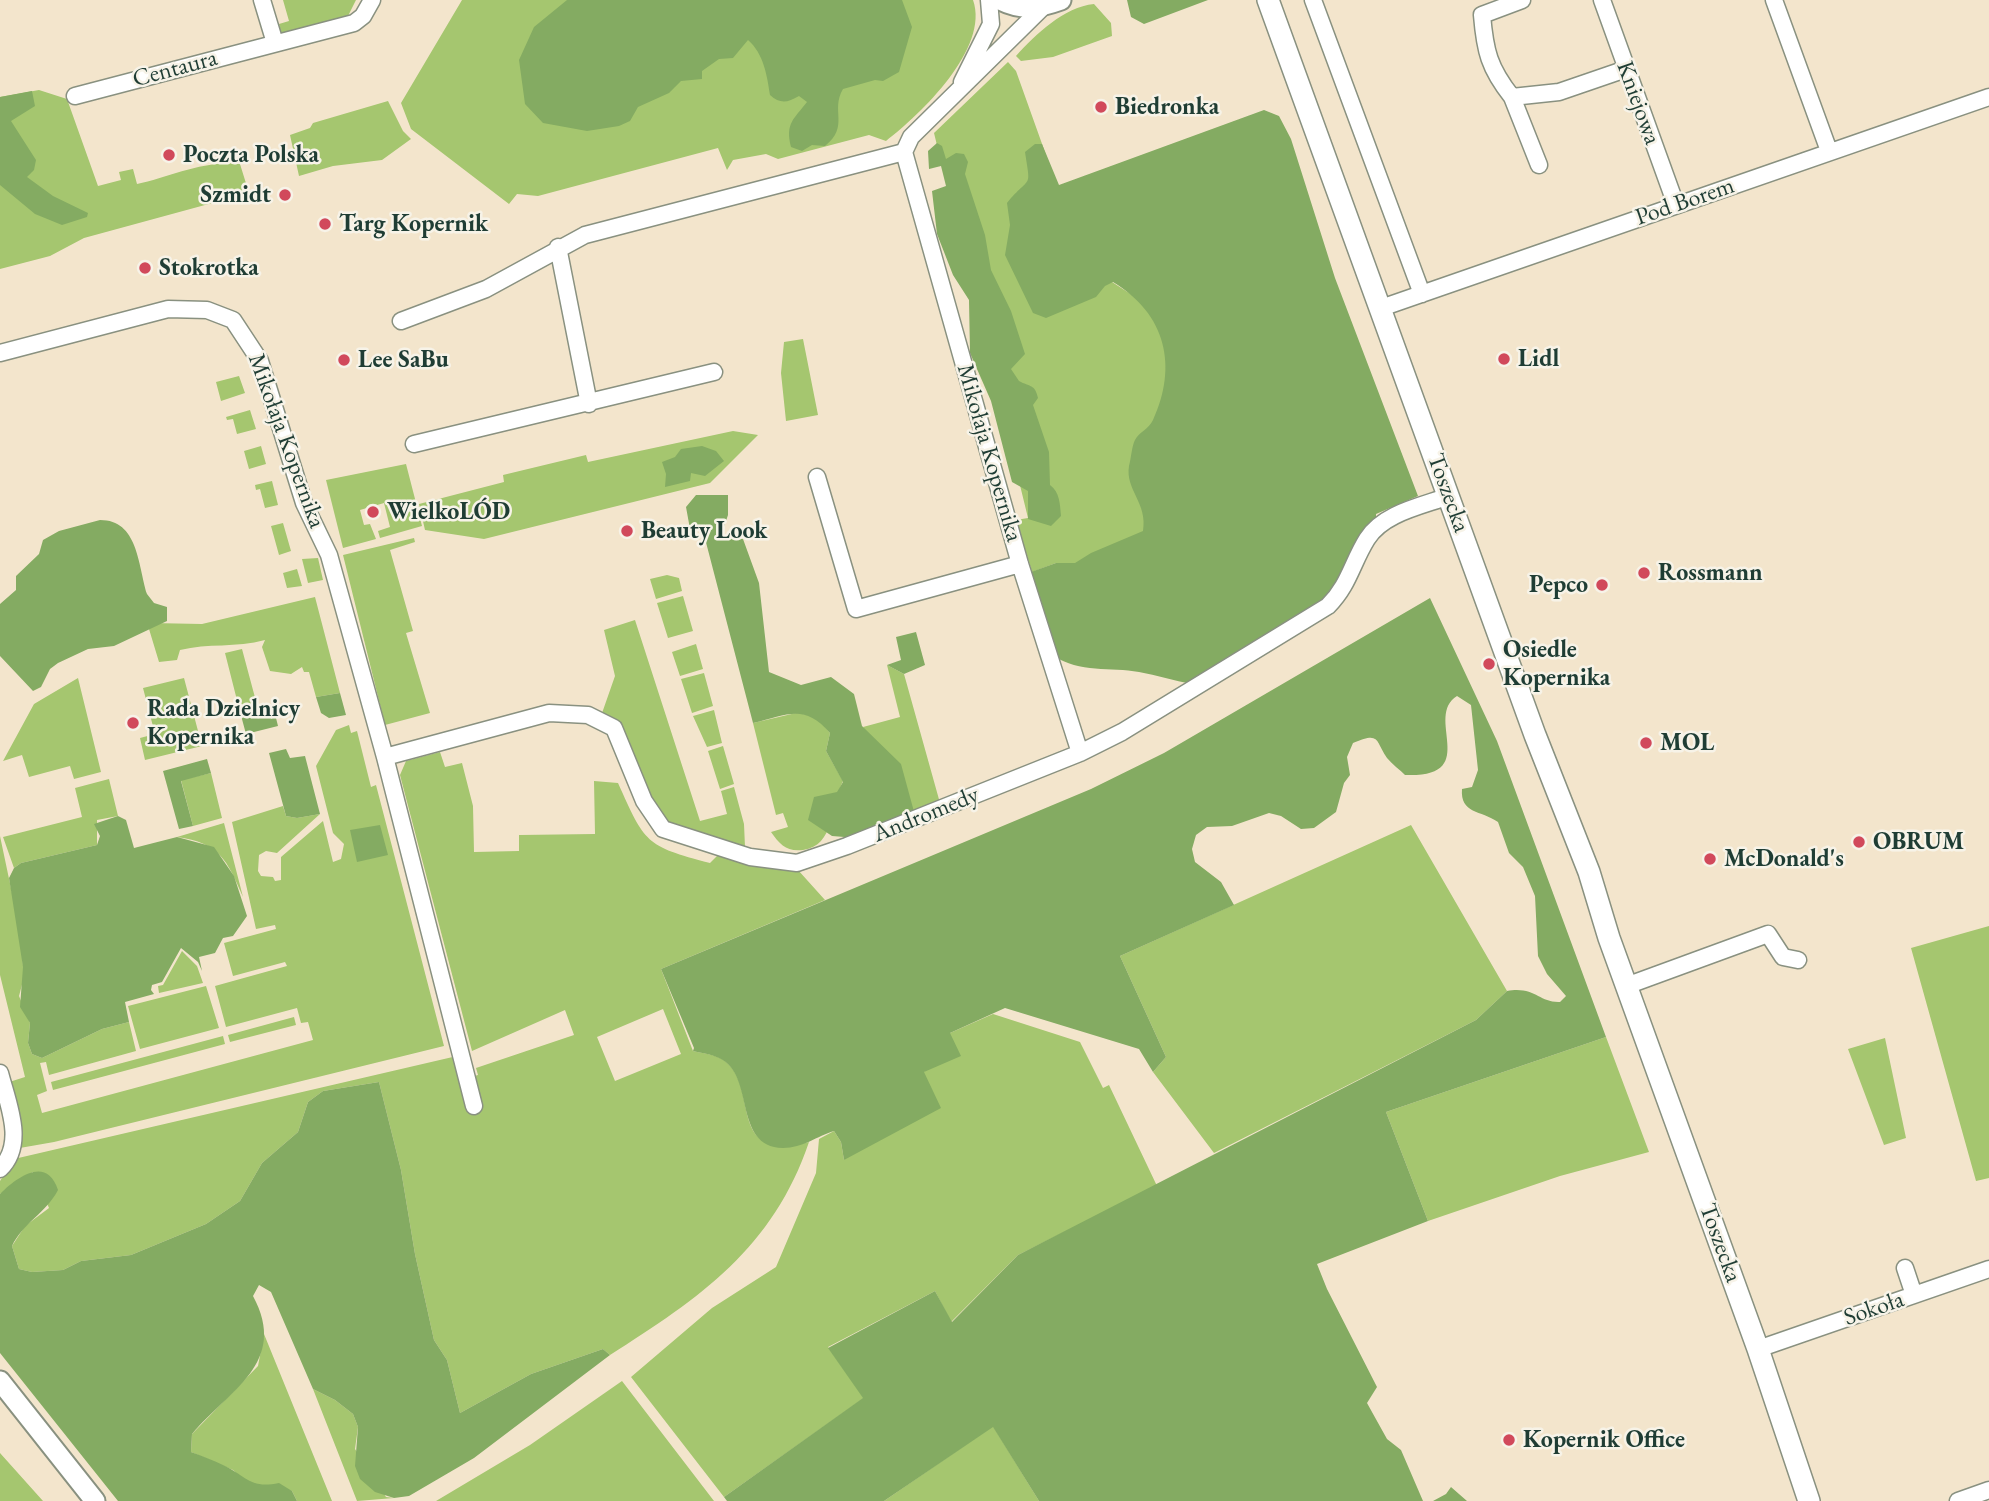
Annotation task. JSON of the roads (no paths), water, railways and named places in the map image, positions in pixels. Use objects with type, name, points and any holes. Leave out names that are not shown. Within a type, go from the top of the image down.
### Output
[{"type":"main road","name":"Toszecka","points":[[1268,0],[1535,735],[1589,872],[1626,986],[1758,1349],[1809,1501]]},
{"type":"street","points":[[262,0],[275,43]]},
{"type":"street","name":"Centaura","points":[[75,96],[354,23],[363,16],[372,0]]},
{"type":"street","points":[[401,321],[486,289],[585,234],[904,152],[911,137],[974,77],[1034,9],[999,0],[991,24],[955,93]]},
{"type":"street","points":[[1313,0],[1422,294]]},
{"type":"street","points":[[1522,0],[1479,7],[1484,41],[1493,73],[1512,97],[1539,165]]},
{"type":"street","name":"Kniejowa","points":[[1602,0],[1676,205]]},
{"type":"street","points":[[1774,0],[1829,151]]},
{"type":"street","points":[[1512,97],[1559,92],[1626,69]]},
{"type":"street","name":"Pod Borem","points":[[1381,309],[1989,97]]},
{"type":"street","name":"Mikołaja Kopernika","points":[[904,152],[1020,564],[1080,753]]},
{"type":"street","points":[[558,247],[589,404]]},
{"type":"street","name":"Mikołaja Kopernika","points":[[0,353],[168,309],[204,309],[233,320],[260,361],[304,503],[330,555],[385,757],[474,1106]]},
{"type":"street","points":[[414,444],[714,372]]},
{"type":"street","points":[[817,477],[856,609],[1020,564]]},
{"type":"street","name":"Andromedy","points":[[385,757],[550,713],[589,715],[614,728],[649,811],[663,830],[750,857],[797,863],[847,846],[1080,753],[1122,733],[1309,620],[1343,590],[1367,538],[1376,528],[1397,515],[1449,496]]},
{"type":"street","points":[[1626,986],[1768,934],[1783,957],[1798,960]]},
{"type":"street","points":[[0,1073],[15,1142],[12,1154],[0,1169]]},
{"type":"street","points":[[1905,1268],[1914,1295]]},
{"type":"street","name":"Sokoła","points":[[1758,1349],[1989,1269]]},
{"type":"street","points":[[0,1381],[96,1501]]},
{"type":"street","points":[[1958,1501],[1989,1490]]},
{"type":"place","name":"Biedronka","points":[[1101,107]]},
{"type":"place","name":"Poczta Polska","points":[[169,155]]},
{"type":"place","name":"Szmidt","points":[[285,195]]},
{"type":"place","name":"Targ Kopernik","points":[[325,224]]},
{"type":"place","name":"Stokrotka","points":[[145,268]]},
{"type":"place","name":"Lidl","points":[[1504,359]]},
{"type":"place","name":"Lee SaBu","points":[[344,360]]},
{"type":"place","name":"WielkoLÓD","points":[[373,512]]},
{"type":"place","name":"Beauty Look","points":[[627,531]]},
{"type":"place","name":"Rossmann","points":[[1644,573]]},
{"type":"place","name":"Pepco","points":[[1602,585]]},
{"type":"place","name":"Osiedle Kopernika","points":[[1489,664]]},
{"type":"place","name":"Rada Dzielnicy Kopernika","points":[[133,723]]},
{"type":"place","name":"MOL","points":[[1646,743]]},
{"type":"place","name":"OBRUM","points":[[1859,842]]},
{"type":"place","name":"McDonald's","points":[[1710,859]]},
{"type":"place","name":"Kopernik Office","points":[[1509,1440]]}]
